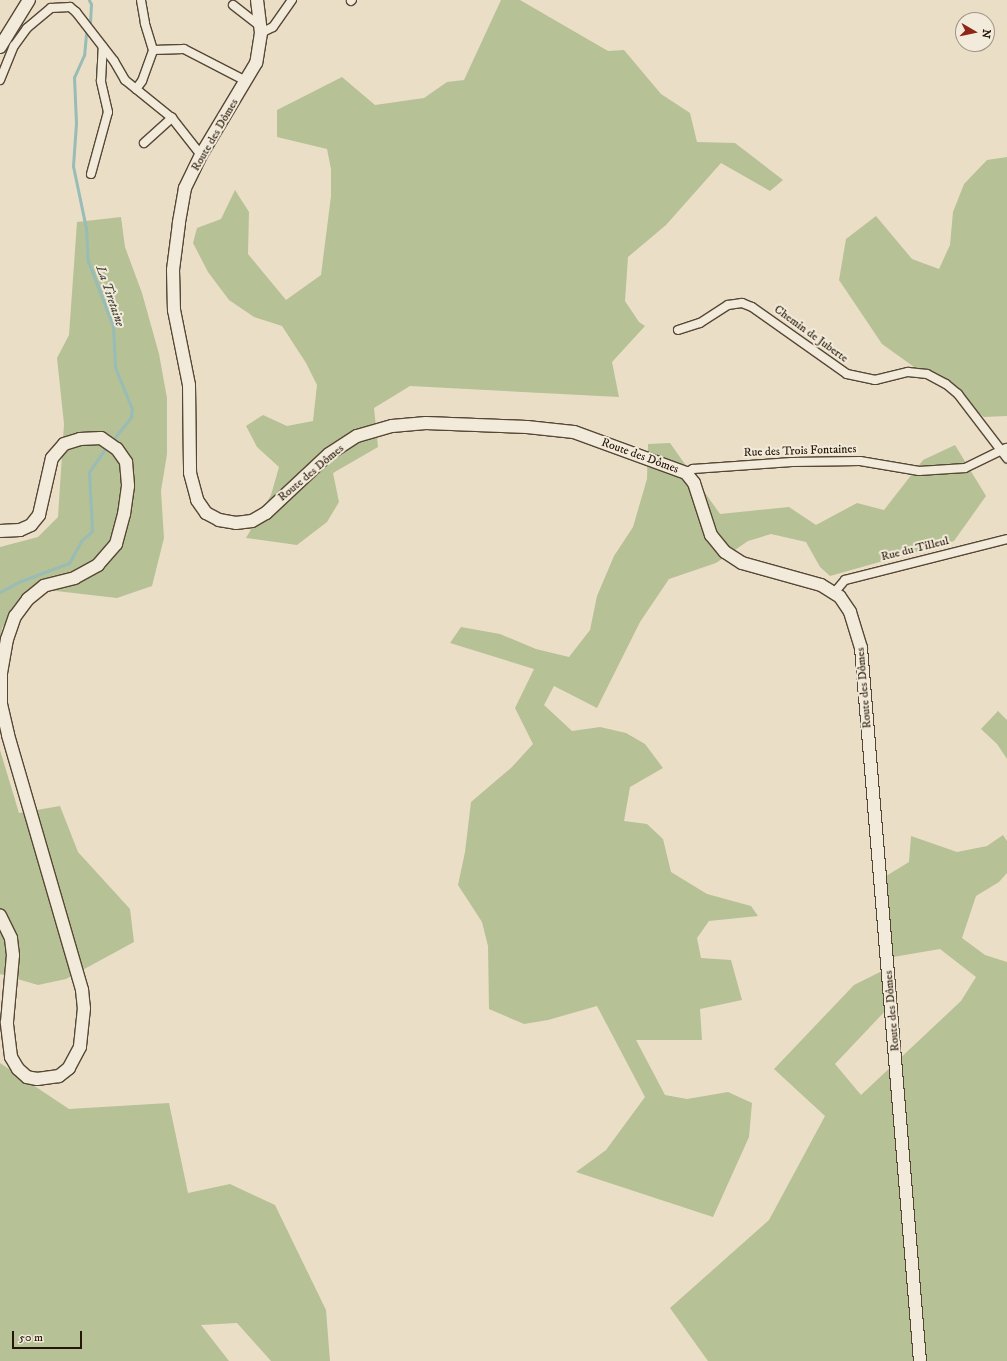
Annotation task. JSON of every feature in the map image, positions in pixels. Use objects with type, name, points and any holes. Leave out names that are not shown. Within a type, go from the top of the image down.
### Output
[{"type":"street","points":[[0,47],[29,0]]},
{"type":"street","points":[[136,89],[142,81],[153,50],[145,23],[141,0]]},
{"type":"street","name":"Route des Dômes","points":[[257,0],[261,30],[257,59],[246,81],[201,154],[185,188],[173,270],[174,310],[189,386],[190,474],[197,500],[206,513],[220,520],[236,522],[252,521],[266,513],[329,454],[357,436],[392,426],[426,424],[526,427],[574,432],[686,472],[694,483],[711,535],[725,552],[742,563],[821,585],[840,597],[850,612],[861,648],[920,1361]]},
{"type":"street","points":[[233,5],[261,30],[273,28],[292,0]]},
{"type":"street","points":[[0,80],[14,46],[27,28],[51,8],[63,6],[76,12],[103,47],[125,80],[172,118],[201,154]]},
{"type":"street","points":[[91,174],[108,112],[101,81],[103,47]]},
{"type":"street","points":[[153,50],[184,49],[246,81]]},
{"type":"street","points":[[144,142],[172,118]]},
{"type":"street","name":"Chemin de Juberte","points":[[678,330],[700,323],[728,305],[742,303],[752,306],[846,374],[875,380],[908,372],[927,374],[946,384],[958,394],[1004,448]]},
{"type":"street","points":[[0,531],[20,530],[31,525],[39,515],[52,458],[64,444],[80,439],[102,438],[117,449],[126,462],[128,486],[124,514],[116,544],[98,565],[76,578],[44,586],[28,599],[15,616],[7,639],[1,672],[1,704],[25,797],[82,990],[84,1008],[80,1047],[69,1068],[59,1076],[37,1080],[27,1077],[18,1070],[11,1058],[7,1022],[13,955],[11,938],[0,915]]},
{"type":"street","points":[[1004,448],[1007,458]]},
{"type":"street","name":"Rue des Trois Fontaines","points":[[686,472],[693,469],[808,461],[860,461],[919,471],[965,468],[1004,448]]},
{"type":"street","name":"Rue du Tilleul","points":[[834,593],[845,580],[1007,539]]},
{"type":"green space","points":[[501,0],[520,0],[608,51],[624,50],[661,94],[690,113],[697,142],[735,143],[783,180],[770,191],[721,163],[666,225],[628,257],[625,301],[639,322],[645,326],[612,362],[619,397],[410,386],[374,408],[378,447],[333,473],[339,502],[327,522],[297,545],[246,538],[271,495],[279,467],[257,447],[246,426],[263,415],[287,426],[313,421],[317,385],[306,363],[282,326],[254,317],[229,300],[208,272],[193,243],[197,228],[221,219],[235,190],[249,212],[248,254],[286,300],[321,275],[331,196],[331,169],[327,149],[277,137],[277,110],[342,77],[375,105],[424,98],[447,82],[464,80]]},
{"type":"green space","points":[[1007,157],[1007,416],[984,417],[882,344],[839,280],[846,239],[876,216],[912,259],[939,269],[950,245],[953,212],[964,184],[987,160]]},
{"type":"green space","points":[[121,217],[125,247],[142,293],[159,354],[167,398],[167,454],[161,491],[164,538],[152,586],[117,598],[30,588],[2,628],[0,646],[0,547],[38,537],[58,517],[64,424],[57,358],[69,335],[77,222]]},
{"type":"green space","points":[[670,443],[720,514],[789,507],[816,525],[857,503],[884,510],[923,460],[955,445],[986,496],[954,541],[830,576],[820,567],[806,542],[771,534],[748,541],[716,563],[669,579],[640,622],[597,708],[554,686],[544,705],[572,731],[600,727],[626,733],[645,744],[663,768],[630,787],[624,821],[647,824],[663,839],[671,872],[707,894],[751,906],[758,916],[709,921],[697,938],[701,958],[731,960],[742,1000],[700,1009],[702,1040],[636,1040],[665,1095],[687,1099],[728,1092],[752,1103],[749,1137],[713,1217],[576,1172],[606,1150],[645,1097],[597,1006],[548,1020],[524,1024],[489,1009],[488,946],[482,922],[458,885],[465,852],[471,802],[511,768],[533,744],[515,708],[534,669],[450,643],[461,627],[500,634],[536,649],[569,657],[590,630],[597,596],[614,556],[633,527],[647,479],[648,444]]},
{"type":"green space","points":[[998,711],[1007,720],[1007,759],[997,744],[981,729]]},
{"type":"green space","points":[[0,750],[19,813],[60,806],[78,852],[130,909],[134,942],[66,979],[38,985],[0,974]]},
{"type":"green space","points":[[1003,835],[1007,841],[1007,873],[999,882],[976,896],[962,938],[985,955],[1007,962],[1007,1361],[708,1361],[670,1308],[769,1220],[825,1116],[774,1069],[854,985],[884,970],[887,1009],[835,1064],[861,1095],[961,1001],[976,977],[940,949],[893,957],[886,876],[909,862],[911,836],[957,852],[987,846]]},
{"type":"green space","points":[[0,1063],[69,1109],[169,1103],[188,1193],[230,1184],[275,1205],[326,1310],[330,1361],[271,1361],[237,1323],[201,1325],[229,1361],[0,1361]]},
{"type":"waterway","name":"La Tiretaine","points":[[89,0],[91,4],[90,23]]},
{"type":"waterway","name":"La Tiretaine","points":[[86,34],[84,55],[74,77],[76,123],[73,166],[86,228],[88,261],[113,326],[115,367],[132,409],[131,417],[112,441]]},
{"type":"waterway","name":"La Tiretaine","points":[[0,592],[21,581],[69,563],[81,541],[92,531],[89,472],[108,445]]}]
